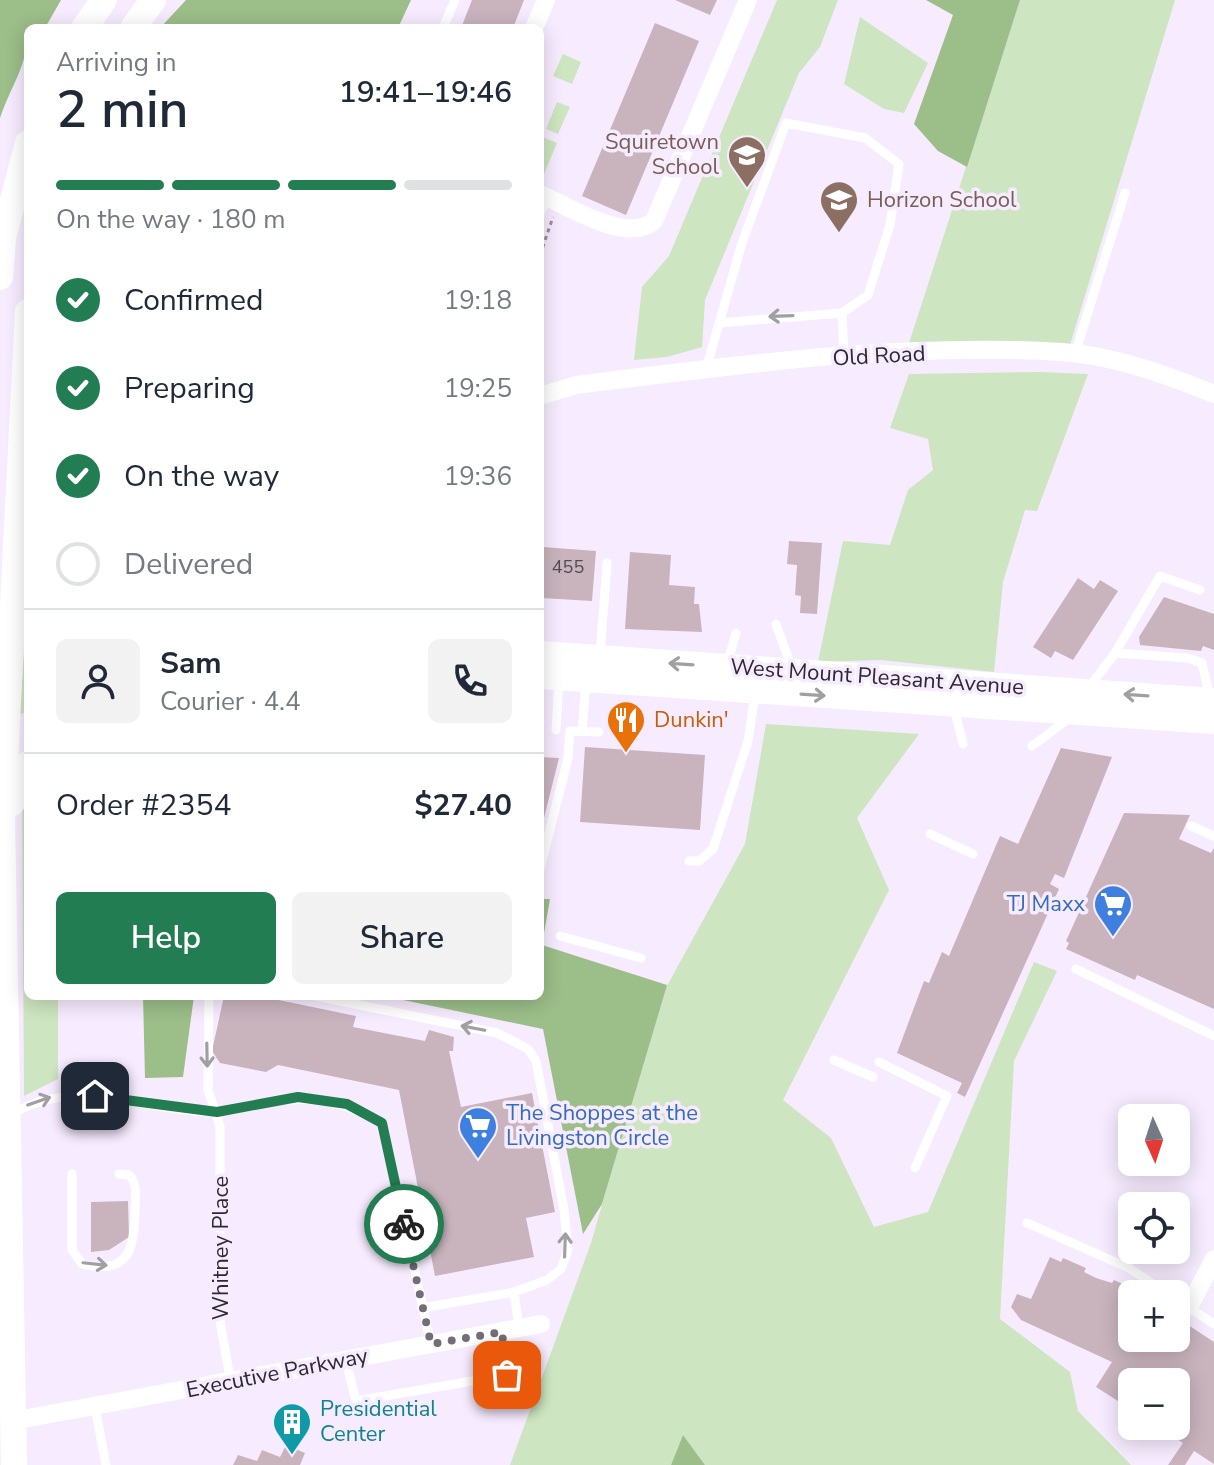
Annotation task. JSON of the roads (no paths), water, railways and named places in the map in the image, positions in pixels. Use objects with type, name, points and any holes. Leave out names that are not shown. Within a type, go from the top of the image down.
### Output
[{"type":"main road","points":[[87,24],[104,0]]},
{"type":"main road","points":[[136,24],[153,0]]},
{"type":"main road","points":[[0,277],[3,238],[24,158]]},
{"type":"main road","points":[[14,1465],[10,1115],[2,820],[12,727],[14,548],[24,463]]},
{"type":"main road","name":"West Mount Pleasant Avenue","points":[[544,655],[593,669],[755,691],[953,704],[1082,702]]},
{"type":"main road","name":"West Mount Pleasant Avenue","points":[[549,677],[593,669],[727,667],[793,671],[1082,702],[1213,708]]},
{"type":"main road","points":[[2,820],[13,802],[15,786],[24,771]]},
{"type":"street","points":[[536,24],[546,0]]},
{"type":"street","points":[[546,202],[624,231],[643,230],[654,221],[748,0]]},
{"type":"street","name":"Old Road","points":[[544,395],[576,385],[706,369],[893,353],[1075,354],[1156,374],[1214,394]]},
{"type":"street","points":[[1190,1292],[1214,1259]]},
{"type":"street","name":"Executive Parkway","points":[[12,1421],[541,1324]]},
{"type":"lane","points":[[445,24],[455,0]]},
{"type":"lane","points":[[706,369],[719,323],[742,243],[786,123],[865,138],[899,164],[890,225],[868,295],[842,313],[719,323]]},
{"type":"lane","points":[[1075,354],[1125,193]]},
{"type":"lane","points":[[842,313],[844,357]]},
{"type":"lane","points":[[582,731],[607,563]]},
{"type":"lane","points":[[1032,746],[1082,702],[1160,576],[1200,590]]},
{"type":"lane","points":[[776,624],[793,671]]},
{"type":"lane","points":[[727,667],[736,633]]},
{"type":"lane","points":[[1115,653],[1188,658],[1202,663],[1213,708]]},
{"type":"lane","points":[[549,677],[556,730]]},
{"type":"lane","points":[[689,861],[699,861],[713,849],[748,741],[755,691]]},
{"type":"lane","points":[[953,704],[963,744]]},
{"type":"lane","points":[[544,853],[568,758],[570,731],[599,732]]},
{"type":"lane","points":[[1191,826],[1214,836]]},
{"type":"lane","points":[[930,834],[973,854]]},
{"type":"lane","points":[[560,936],[641,958]]},
{"type":"lane","points":[[1076,969],[1214,1036]]},
{"type":"lane","name":"Whitney Place","points":[[209,1000],[208,1090],[217,1112],[220,1322],[231,1383]]},
{"type":"lane","points":[[335,1000],[497,1033],[528,1049],[536,1061],[568,1250],[561,1269],[547,1280],[514,1292],[422,1308]]},
{"type":"lane","points":[[834,1060],[873,1077]]},
{"type":"lane","points":[[879,1062],[947,1096],[915,1168]]},
{"type":"lane","points":[[10,1115],[33,1101],[72,1094],[217,1112],[298,1097],[347,1104],[382,1123],[431,1344]]},
{"type":"lane","points":[[72,1174],[72,1250],[82,1264],[108,1266],[127,1255],[134,1246],[135,1184],[129,1175],[119,1174]]},
{"type":"lane","points":[[1027,1223],[1129,1268],[1147,1280]]},
{"type":"lane","points":[[346,1361],[356,1401],[507,1379],[514,1292]]},
{"type":"lane","points":[[1190,1308],[1214,1324]]},
{"type":"lane","points":[[95,1407],[106,1465]]},
{"type":"place","name":"Squiretown School","points":[[747,189]]},
{"type":"place","name":"Horizon School","points":[[839,234]]},
{"type":"place","name":"Dunkin'","points":[[626,754]]},
{"type":"place","name":"TJ Maxx","points":[[1113,938]]},
{"type":"place","name":"The Shoppes at the Livingston Circle","points":[[478,1160]]},
{"type":"place","name":"Presidential Center","points":[[292,1456]]}]
